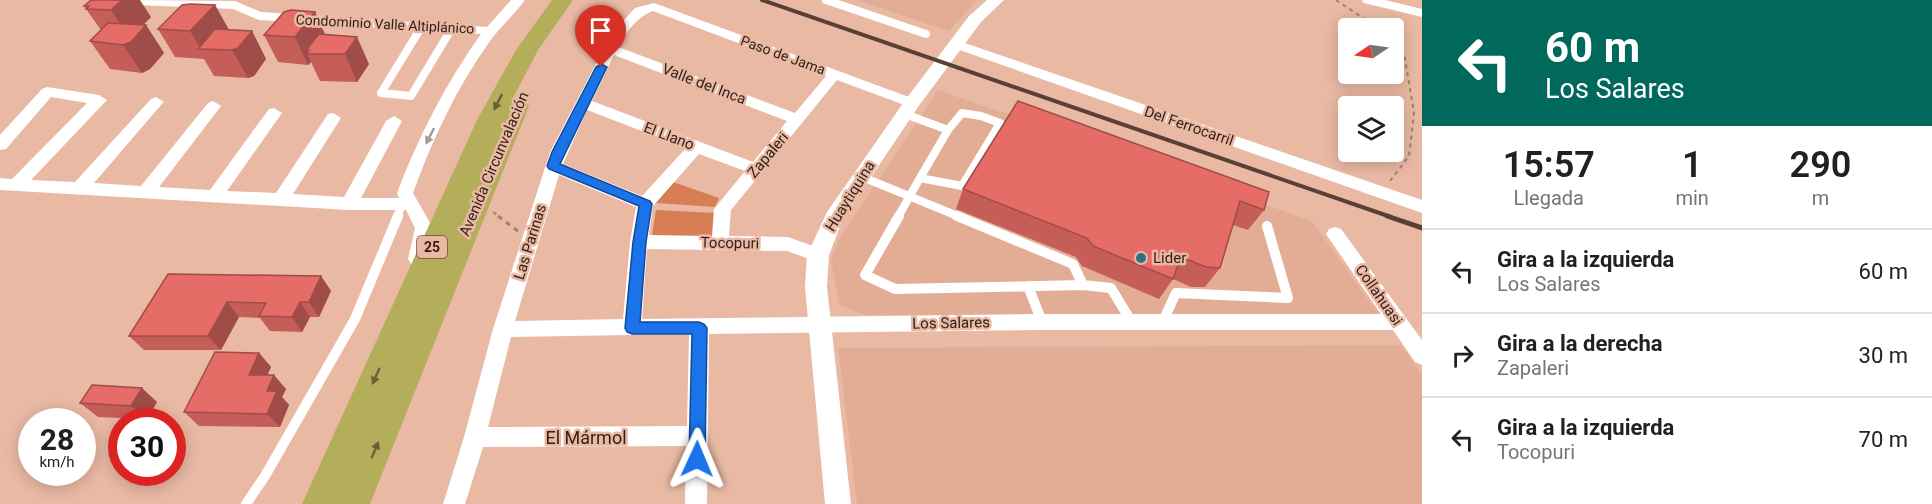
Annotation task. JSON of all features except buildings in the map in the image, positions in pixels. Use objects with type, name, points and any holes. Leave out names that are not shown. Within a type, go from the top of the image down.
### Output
[{"type":"highway","name":"Avenida Circunvalación","points":[[320,504],[493,112],[527,50],[563,0]]},
{"type":"highway","name":"Avenida Circunvalación","points":[[354,502],[408,374],[504,133],[547,51],[583,0]]},
{"type":"street","points":[[8,184],[214,196],[284,196],[406,201],[414,168],[465,68],[518,0]]},
{"type":"street","name":"Huaytiquina","points":[[838,504],[816,287],[818,255],[825,233],[860,176],[981,12],[996,0]]},
{"type":"street","points":[[1369,0],[1422,14]]},
{"type":"street","name":"Condominio Valle Altiplánico","points":[[136,1],[235,5],[259,16],[492,31]]},
{"type":"street","name":"Las Parinas","points":[[454,504],[475,437],[503,329],[553,166],[617,36],[640,11],[654,7]]},
{"type":"street","name":"Paso de Jama","points":[[654,7],[835,75],[908,108]]},
{"type":"street","name":"Del Ferrocarril","points":[[957,44],[1422,207]]},
{"type":"street","name":"Valle del Inca","points":[[611,49],[797,119]]},
{"type":"street","name":"Zapaleri","points":[[720,244],[723,209],[835,75]]},
{"type":"street","points":[[0,145],[47,92],[99,100],[8,184]]},
{"type":"street","points":[[79,189],[156,102]]},
{"type":"street","name":"El Llano","points":[[583,103],[755,169]]},
{"type":"street","points":[[145,193],[213,106]]},
{"type":"street","points":[[214,196],[274,113]]},
{"type":"street","points":[[284,196],[333,118]]},
{"type":"street","points":[[352,198],[394,121]]},
{"type":"street","points":[[632,328],[639,242],[645,204],[696,147]]},
{"type":"street","points":[[553,166],[645,204]]},
{"type":"street","name":"Avenida Circunvalación","points":[[391,343],[395,310],[415,266],[425,233],[420,214],[406,201]]},
{"type":"street","name":"Collahuasi","points":[[1335,234],[1422,356]]},
{"type":"street","name":"Tocopuri","points":[[639,242],[788,244],[818,255]]},
{"type":"street","name":"Los Salares","points":[[503,329],[1131,321],[1398,322]]},
{"type":"street","points":[[696,504],[699,328]]},
{"type":"street","name":"El Mármol","points":[[475,437],[698,436]]},
{"type":"lane","points":[[826,0],[926,34]]},
{"type":"lane","points":[[422,26],[381,93],[411,96],[452,28]]},
{"type":"lane","points":[[908,108],[948,130]]},
{"type":"lane","points":[[920,178],[962,186],[1000,123],[963,112],[948,130],[920,178],[865,275],[895,289],[1083,285],[1112,288],[1131,321]]},
{"type":"lane","points":[[860,176],[1073,264],[1083,285]]},
{"type":"lane","points":[[246,504],[265,476],[355,319],[406,201]]},
{"type":"lane","points":[[1163,321],[1176,293],[1288,298],[1267,226]]},
{"type":"lane","points":[[1028,286],[1042,322]]},
{"type":"path","points":[[1336,0],[1363,18]]},
{"type":"path","points":[[1376,191],[1395,177],[1409,156],[1414,113],[1404,54]]},
{"type":"shaded area","points":[[856,0],[977,0],[949,31]]},
{"type":"shaded area","points":[[938,90],[1312,221],[1382,319],[866,315],[839,305],[831,260],[839,239]]},
{"type":"shaded area","points":[[673,182],[719,198],[715,207],[656,203]]},
{"type":"shaded area","points":[[656,210],[715,213],[713,238],[652,236]]},
{"type":"shaded area","points":[[1401,345],[1422,375],[1422,504],[857,504],[838,348]]},
{"type":"railway","points":[[762,0],[1391,217]]},
{"type":"railway","points":[[1387,216],[1422,228]]},
{"type":"place","name":"Lider","points":[[1141,258]]},
{"type":"route","points":[[601,67],[553,166],[645,204],[639,242],[632,328],[699,328],[697,459]]}]
